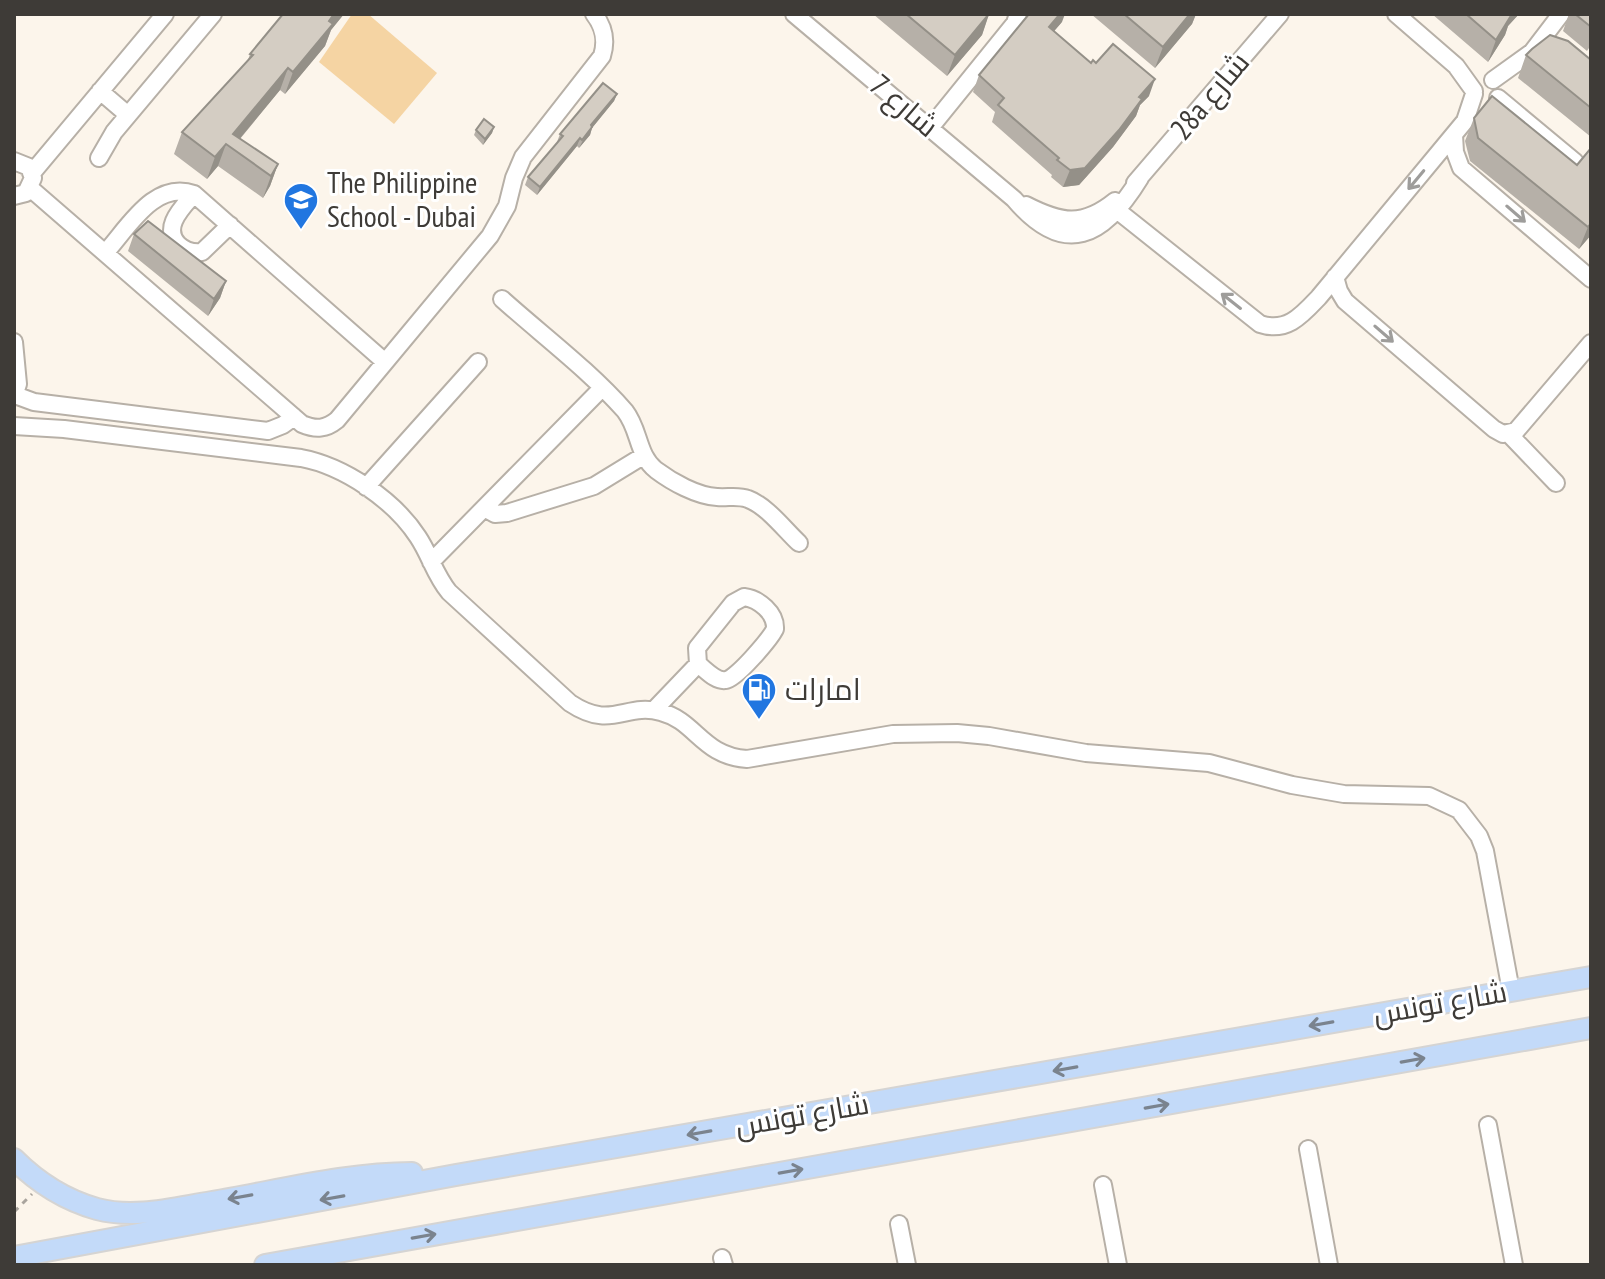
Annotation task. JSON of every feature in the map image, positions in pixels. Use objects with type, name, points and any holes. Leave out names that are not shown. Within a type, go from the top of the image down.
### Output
[{"type":"main road","name":"شارع تونس","points":[[14,1257],[456,1175],[1591,977]]},
{"type":"main road","name":"شارع تونس","points":[[265,1265],[1591,1028]]},
{"type":"main road","points":[[14,1159],[43,1183],[79,1203],[99,1209],[140,1213],[368,1175],[456,1175]]},
{"type":"street","points":[[14,197],[21,196],[100,91],[165,14]]},
{"type":"street","points":[[99,158],[108,140],[213,14]]},
{"type":"street","points":[[14,161],[24,163],[31,180],[105,253],[294,417],[309,427],[317,428],[332,424],[490,236],[507,206],[523,157],[598,64],[605,47],[605,37],[594,14]]},
{"type":"street","name":"شارع 7","points":[[794,14],[1014,199]]},
{"type":"street","points":[[930,128],[1015,23],[1018,14]]},
{"type":"street","name":"28a شارع","points":[[1014,199],[1056,218],[1086,219],[1113,203],[1140,178],[1280,14]]},
{"type":"street","points":[[1396,14],[1481,86]]},
{"type":"street","points":[[1561,14],[1526,57],[1481,86],[1476,98],[1485,104],[1498,98],[1575,162]]},
{"type":"street","points":[[1539,44],[1557,51]]},
{"type":"street","points":[[1118,211],[1265,326],[1281,327],[1295,321],[1335,277],[1454,135],[1469,116],[1481,86]]},
{"type":"street","points":[[100,91],[128,115]]},
{"type":"street","points":[[1454,135],[1455,152],[1461,168],[1591,279]]},
{"type":"street","name":"28a شارع","points":[[1014,199],[1037,223],[1064,234],[1092,230],[1118,211],[1140,178]]},
{"type":"street","points":[[105,253],[156,197],[174,191],[194,194],[385,362]]},
{"type":"street","points":[[194,194],[173,223],[173,237],[182,248],[188,252],[202,252],[230,225]]},
{"type":"street","points":[[1335,277],[1345,301],[1494,429],[1509,434],[1556,483]]},
{"type":"street","points":[[502,299],[602,388],[629,418],[643,456],[658,472],[702,494],[720,498],[737,496],[753,501],[799,543]]},
{"type":"street","points":[[14,342],[18,374],[15,396],[34,402],[268,431],[294,417]]},
{"type":"street","points":[[1509,434],[1516,431],[1591,343]]},
{"type":"street","points":[[366,487],[478,362]]},
{"type":"street","points":[[431,562],[602,388]]},
{"type":"street","points":[[14,426],[64,429],[301,458],[335,468],[366,487],[406,521],[425,547],[449,592],[570,703],[603,716],[654,710],[670,715],[714,751],[736,758],[759,758],[893,734],[957,733],[1086,753],[1209,763],[1292,785],[1344,794],[1429,796],[1459,810],[1479,836],[1485,851],[1511,991]]},
{"type":"street","points":[[484,508],[495,514],[507,513],[587,489],[643,456]]},
{"type":"street","points":[[749,597],[755,600],[774,618],[773,634],[731,679],[719,680],[698,664],[695,654],[699,643],[738,599],[749,597]]},
{"type":"street","points":[[654,710],[698,664]]},
{"type":"street","points":[[1488,1125],[1514,1265]]},
{"type":"street","points":[[1308,1149],[1329,1265]]},
{"type":"street","points":[[1103,1185],[1118,1265]]},
{"type":"street","points":[[899,1224],[907,1265]]},
{"type":"path","points":[[14,1212],[43,1183]]},
{"type":"shaded area","points":[[352,14],[368,14],[437,73],[394,124],[319,62]]},
{"type":"building","points":[[283,14],[334,14],[329,21],[333,24],[293,72],[288,68],[233,134],[278,164],[271,176],[226,144],[215,157],[182,132],[253,55],[250,54]]},
{"type":"building","points":[[906,14],[989,14],[955,55]]},
{"type":"building","points":[[1029,14],[1060,14],[1049,27],[1091,63],[1093,60],[1096,63],[1113,44],[1155,79],[1139,97],[1142,99],[1119,130],[1085,168],[1070,170],[1057,160],[1059,158],[998,105],[1004,98],[979,75]]},
{"type":"building","points":[[1124,14],[1190,14],[1163,47]]},
{"type":"building","points":[[1466,14],[1512,14],[1496,40]]},
{"type":"building","points":[[1575,14],[1591,14],[1591,27]]},
{"type":"building","points":[[1550,35],[1568,41],[1591,60],[1591,108],[1526,55]]},
{"type":"building","points":[[603,83],[617,94],[540,187],[528,177]]},
{"type":"building","points":[[1492,96],[1577,165],[1591,148],[1591,223],[1588,227],[1478,138],[1474,118]]},
{"type":"building","points":[[484,119],[494,127],[485,139],[476,130]]},
{"type":"building","points":[[148,221],[226,281],[214,299],[134,234]]},
{"type":"place","name":"The Philippine School - Dubai","points":[[301,231]]},
{"type":"place","name":"امارات","points":[[759,721]]}]
